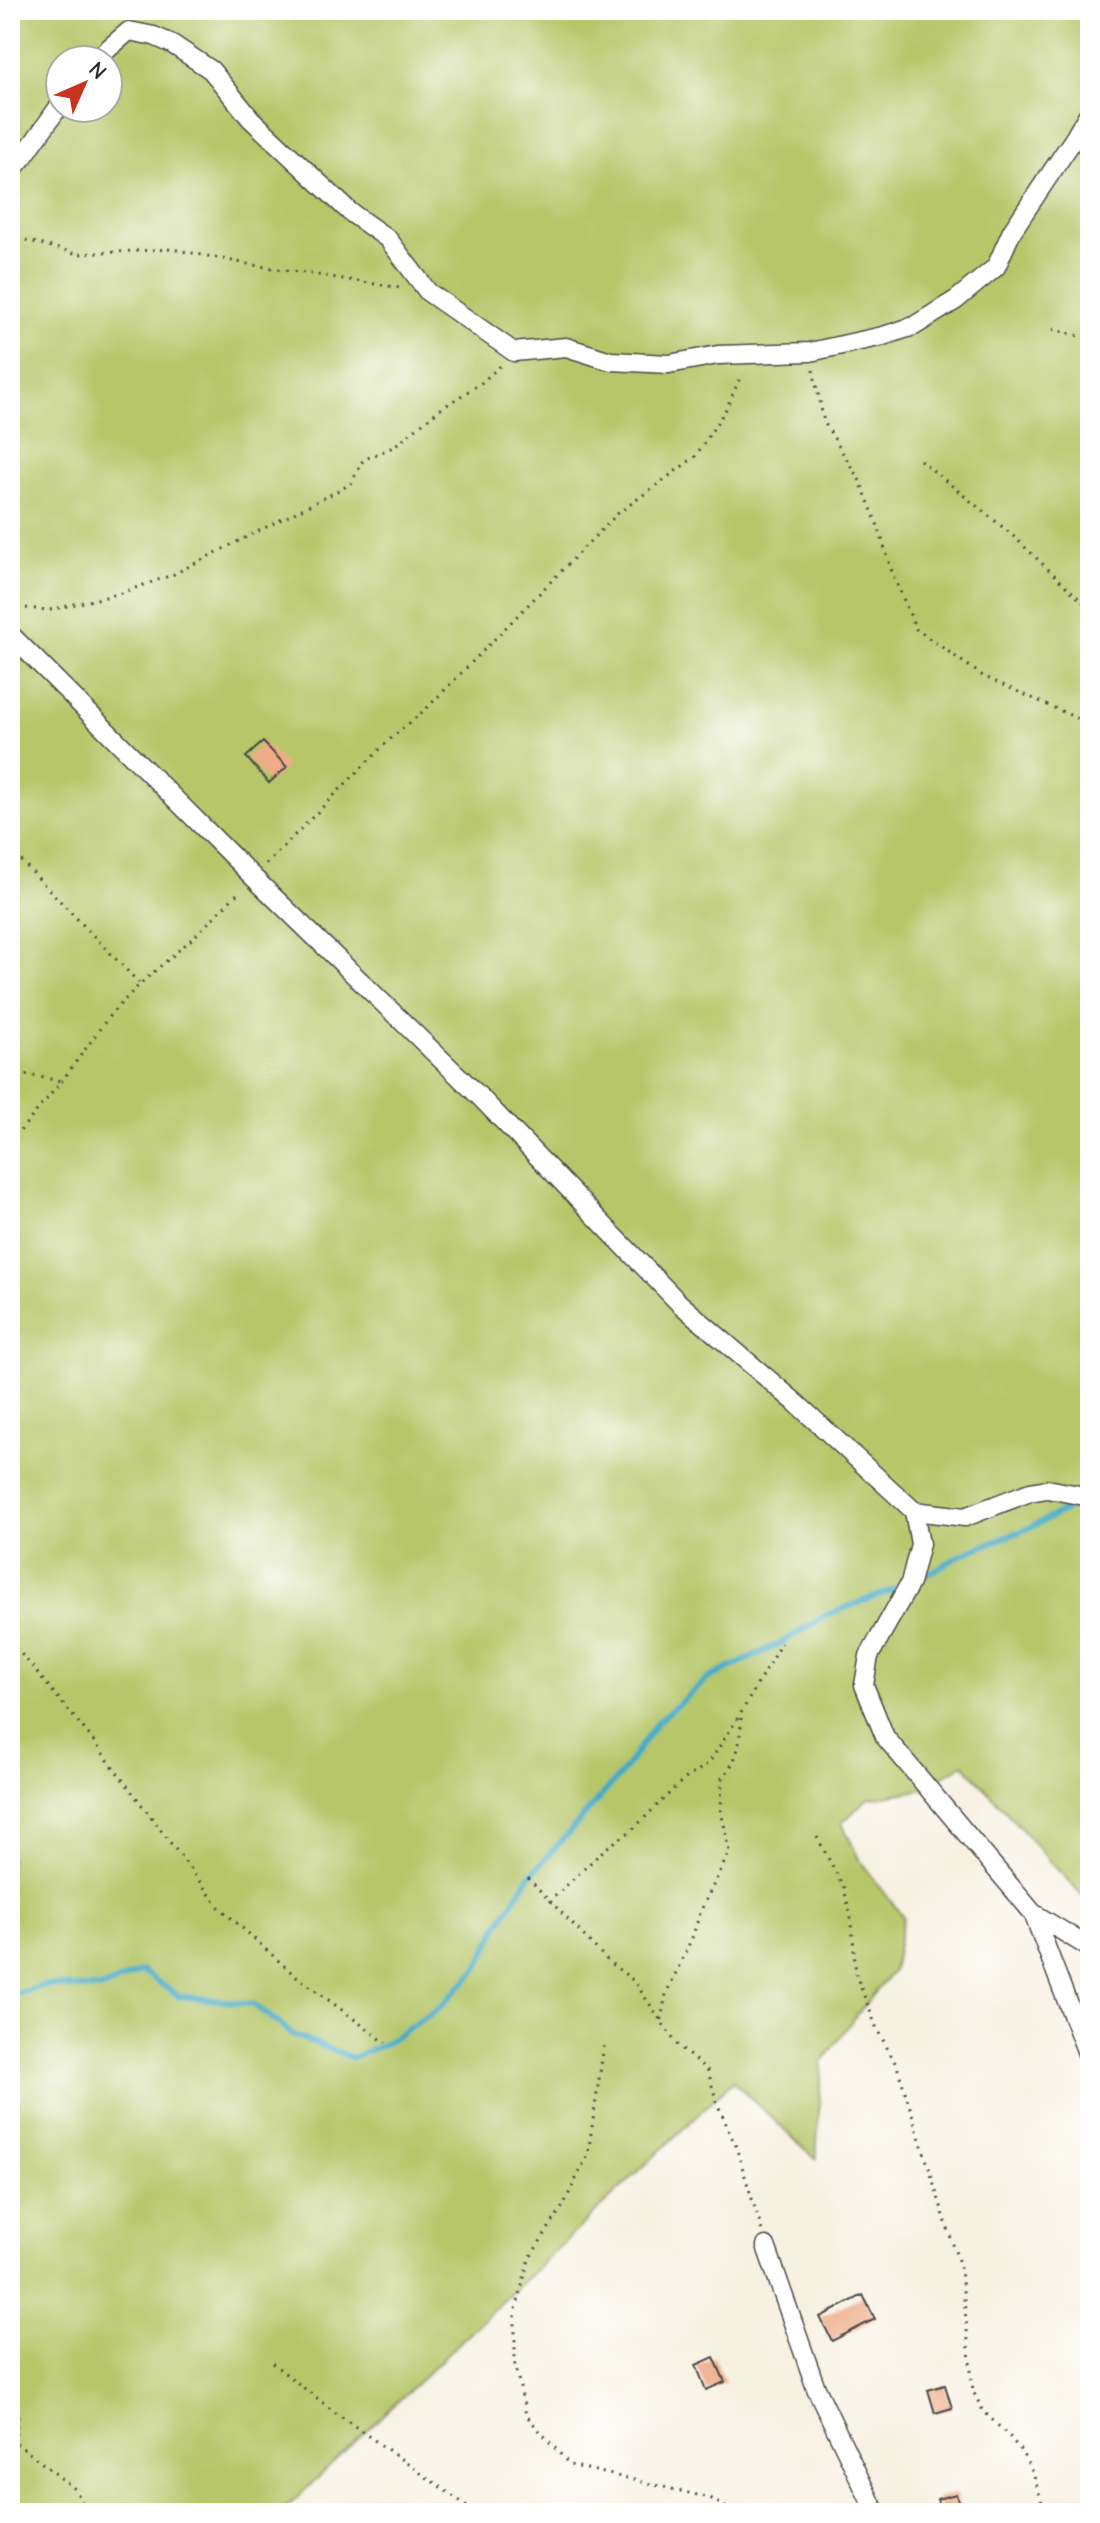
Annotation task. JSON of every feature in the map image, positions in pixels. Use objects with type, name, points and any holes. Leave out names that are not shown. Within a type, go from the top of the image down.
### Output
[{"type":"street","points":[[114,44],[129,31],[154,36],[211,70],[251,119],[350,212],[388,239],[428,292],[514,352],[566,347],[611,361],[669,364],[718,355],[810,352],[914,326],[956,300],[996,267],[1012,231],[1090,111]]},
{"type":"street","points":[[10,172],[47,124]]},
{"type":"street","points":[[10,634],[253,877],[480,1097],[679,1303],[795,1402],[914,1511],[965,1517],[1030,1492],[1047,1489],[1090,1497]]},
{"type":"street","points":[[914,1511],[920,1544],[910,1583],[869,1656],[864,1685],[885,1737],[1033,1913],[1090,1948]]},
{"type":"street","points":[[1033,1913],[1090,2061]]},
{"type":"street","points":[[766,2246],[816,2388],[876,2513]]},
{"type":"path","points":[[10,241],[25,240],[78,254],[172,249],[428,292]]},
{"type":"path","points":[[1053,329],[1090,339]]},
{"type":"path","points":[[10,607],[50,610],[118,594],[172,575],[286,518],[351,484],[363,460],[393,447],[439,410],[481,383],[514,352]]},
{"type":"path","points":[[810,352],[824,422],[860,481],[893,575],[916,629],[983,676],[1090,724]]},
{"type":"path","points":[[10,1143],[62,1081],[110,1015],[140,984],[193,938],[388,741],[427,708],[617,514],[695,457],[726,409],[752,353]]},
{"type":"path","points":[[920,460],[1010,533],[1090,609]]},
{"type":"path","points":[[10,849],[140,984]]},
{"type":"path","points":[[10,1072],[62,1081]]},
{"type":"path","points":[[10,1643],[89,1735],[219,1907],[291,1972],[386,2043]]},
{"type":"path","points":[[549,1902],[606,1848],[631,1831],[682,1781],[709,1763],[781,1643]]},
{"type":"path","points":[[660,2021],[666,1994],[730,1851],[721,1811],[722,1778],[734,1765],[741,1713]]},
{"type":"path","points":[[817,1837],[844,1888],[852,1923],[856,1975],[877,2029],[897,2066],[961,2270],[973,2391],[983,2411],[1021,2451],[1033,2473],[1045,2513]]},
{"type":"path","points":[[528,1878],[609,1962],[634,1981],[678,2046],[708,2071],[717,2103],[736,2147],[766,2246]]},
{"type":"path","points":[[604,2046],[588,2154],[563,2206],[529,2259],[515,2313],[515,2365],[526,2415],[570,2465],[710,2498],[735,2513]]},
{"type":"path","points":[[272,2363],[336,2413],[477,2513]]},
{"type":"path","points":[[10,2394],[18,2417],[12,2439],[75,2489],[88,2513]]},
{"type":"green space","points":[[10,10],[1090,10],[1090,1903],[964,1764],[920,1790],[867,1799],[842,1823],[859,1859],[903,1917],[893,1971],[822,2063],[816,2160],[733,2081],[281,2513],[10,2513]]},
{"type":"building","points":[[263,742],[287,767],[269,783],[246,757]]},
{"type":"building","points":[[863,2295],[875,2319],[832,2341],[820,2317]]},
{"type":"building","points":[[714,2357],[725,2382],[706,2390],[696,2365]]},
{"type":"building","points":[[945,2385],[952,2408],[935,2413],[928,2390]]},
{"type":"building","points":[[956,2494],[961,2513],[941,2513],[937,2499]]},
{"type":"waterway","points":[[913,1582],[963,1554],[1029,1528],[1083,1501]]},
{"type":"waterway","points":[[10,1996],[46,1985],[100,1989],[142,1971],[179,1996],[253,2004],[294,2035],[353,2058],[386,2043],[438,2009],[477,1969],[499,1924],[528,1878],[622,1773],[657,1722],[709,1678],[781,1643],[827,1615],[903,1586]]}]
